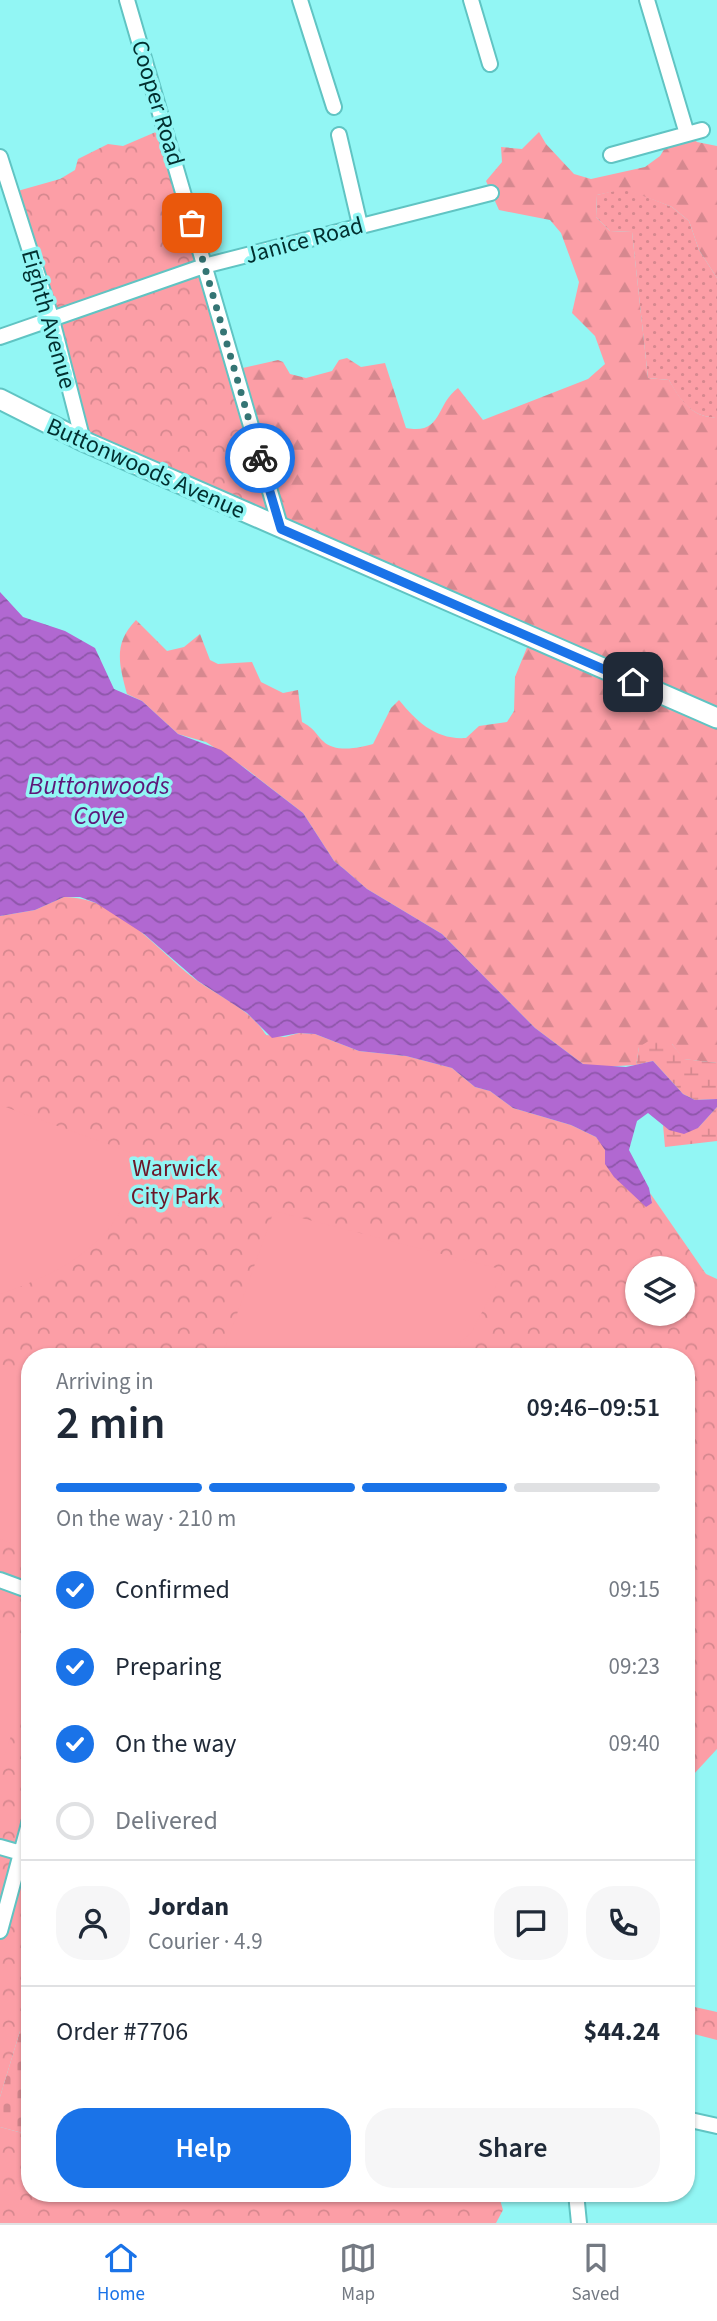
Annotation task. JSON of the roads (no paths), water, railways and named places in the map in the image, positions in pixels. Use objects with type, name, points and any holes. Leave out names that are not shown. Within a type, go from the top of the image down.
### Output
[{"type":"street","name":"Cooper Road","points":[[127,0],[281,529]]},
{"type":"street","points":[[300,0],[334,107]]},
{"type":"street","points":[[471,0],[490,64]]},
{"type":"street","points":[[647,0],[687,134]]},
{"type":"street","points":[[611,155],[702,130]]},
{"type":"street","points":[[339,135],[360,225]]},
{"type":"street","name":"Eighth Avenue","points":[[0,157],[51,320],[83,441]]},
{"type":"street","name":"Janice Road","points":[[0,337],[204,266],[491,193]]},
{"type":"street","name":"Buttonwoods Avenue","points":[[0,399],[83,441],[717,718]]},
{"type":"street","points":[[0,1580],[21,1588]]},
{"type":"street","points":[[0,1847],[21,1853],[0,1931]]},
{"type":"street","points":[[695,2121],[717,2126]]},
{"type":"street","points":[[577,2202],[579,2223]]},
{"type":"water","name":"Buttonwoods Cove","points":[[0,592],[23,617],[65,631],[95,648],[114,689],[142,701],[178,734],[221,750],[303,813],[334,861],[367,889],[442,934],[535,1028],[583,1064],[626,1067],[653,1061],[683,1094],[695,1100],[717,1099],[717,1107],[698,1128],[684,1134],[669,1130],[648,1113],[637,1121],[629,1150],[649,1188],[652,1203],[646,1207],[614,1177],[605,1164],[605,1150],[596,1137],[571,1125],[513,1108],[490,1091],[475,1087],[452,1068],[406,1056],[359,1051],[315,1034],[299,1033],[272,1038],[247,1013],[198,981],[144,934],[96,903],[80,897],[64,897],[35,910],[0,916]]},
{"type":"park label","name":"Warwick City Park","points":[[175,1182]]}]
